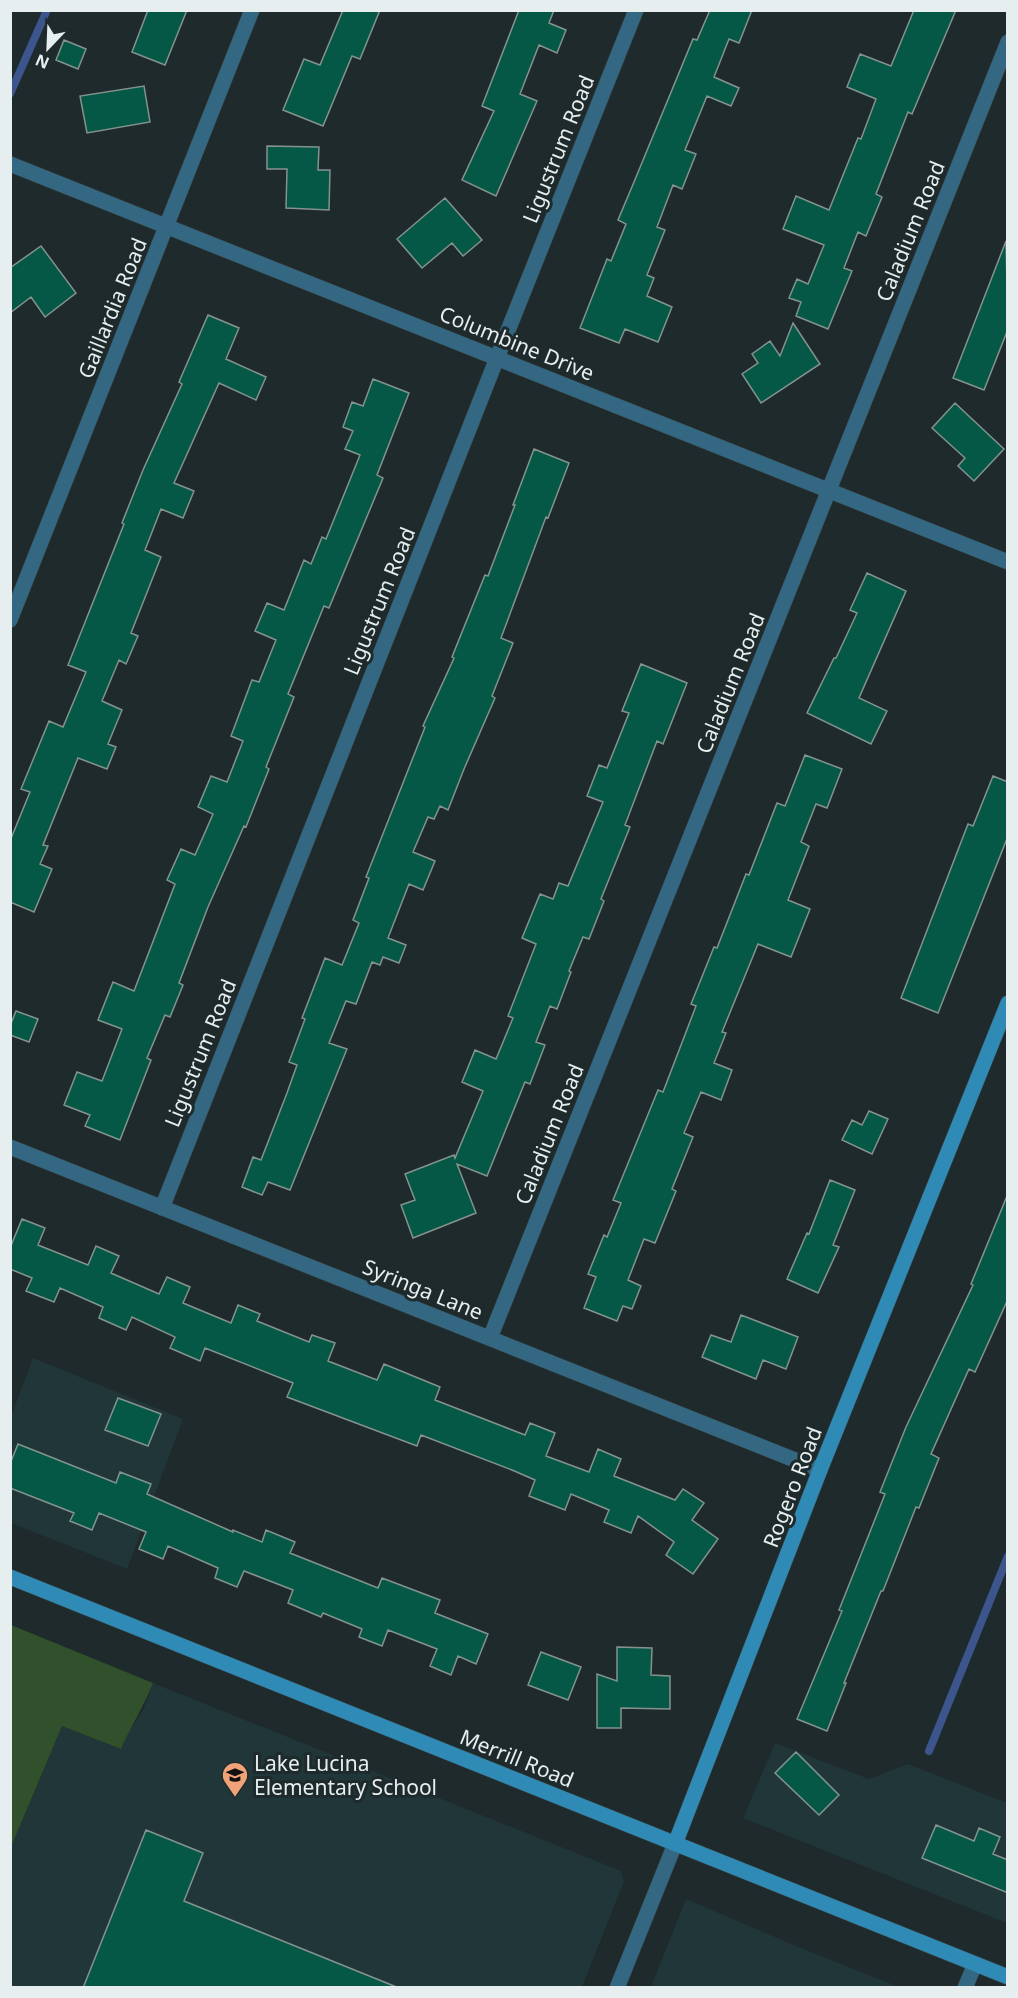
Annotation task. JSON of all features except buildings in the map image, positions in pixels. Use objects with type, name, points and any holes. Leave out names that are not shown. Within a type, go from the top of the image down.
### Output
[{"type":"main road","name":"Rogero Road","points":[[675,1844],[820,1470],[1008,1003]]},
{"type":"main road","name":"Merrill Road","points":[[10,1577],[1008,1977]]},
{"type":"street","name":"Gaillardia Road","points":[[10,620],[252,10]]},
{"type":"street","name":"Ligustrum Road","points":[[162,1208],[636,10]]},
{"type":"street","name":"Caladium Road","points":[[490,1338],[1008,42]]},
{"type":"street","name":"Columbine Drive","points":[[10,164],[1008,562]]},
{"type":"street","name":"Syringa Lane","points":[[10,1147],[820,1470]]},
{"type":"street","name":"Rogero Road","points":[[617,1988],[675,1844]]},
{"type":"street","points":[[966,1988],[975,1964]]},
{"type":"shaded area","points":[[33,1358],[183,1419],[127,1569],[11,1523],[10,1419]]},
{"type":"shaded area","name":"Lake Lucina Elementary School","points":[[153,1683],[621,1871],[624,1881],[582,1987],[11,1988],[11,1847],[62,1726],[121,1749],[143,1710]]},
{"type":"shaded area","points":[[775,1743],[869,1779],[908,1764],[1007,1803],[1007,1923],[743,1818]]},
{"type":"shaded area","points":[[686,1899],[801,1948],[899,1987],[651,1987]]},
{"type":"green space","points":[[11,1625],[153,1683],[121,1749],[62,1726],[11,1847]]},
{"type":"waterway","points":[[10,94],[47,10]]},
{"type":"waterway","points":[[929,1751],[1008,1556]]},
{"type":"place","name":"Lake Lucina Elementary School","points":[[235,1798]]}]
